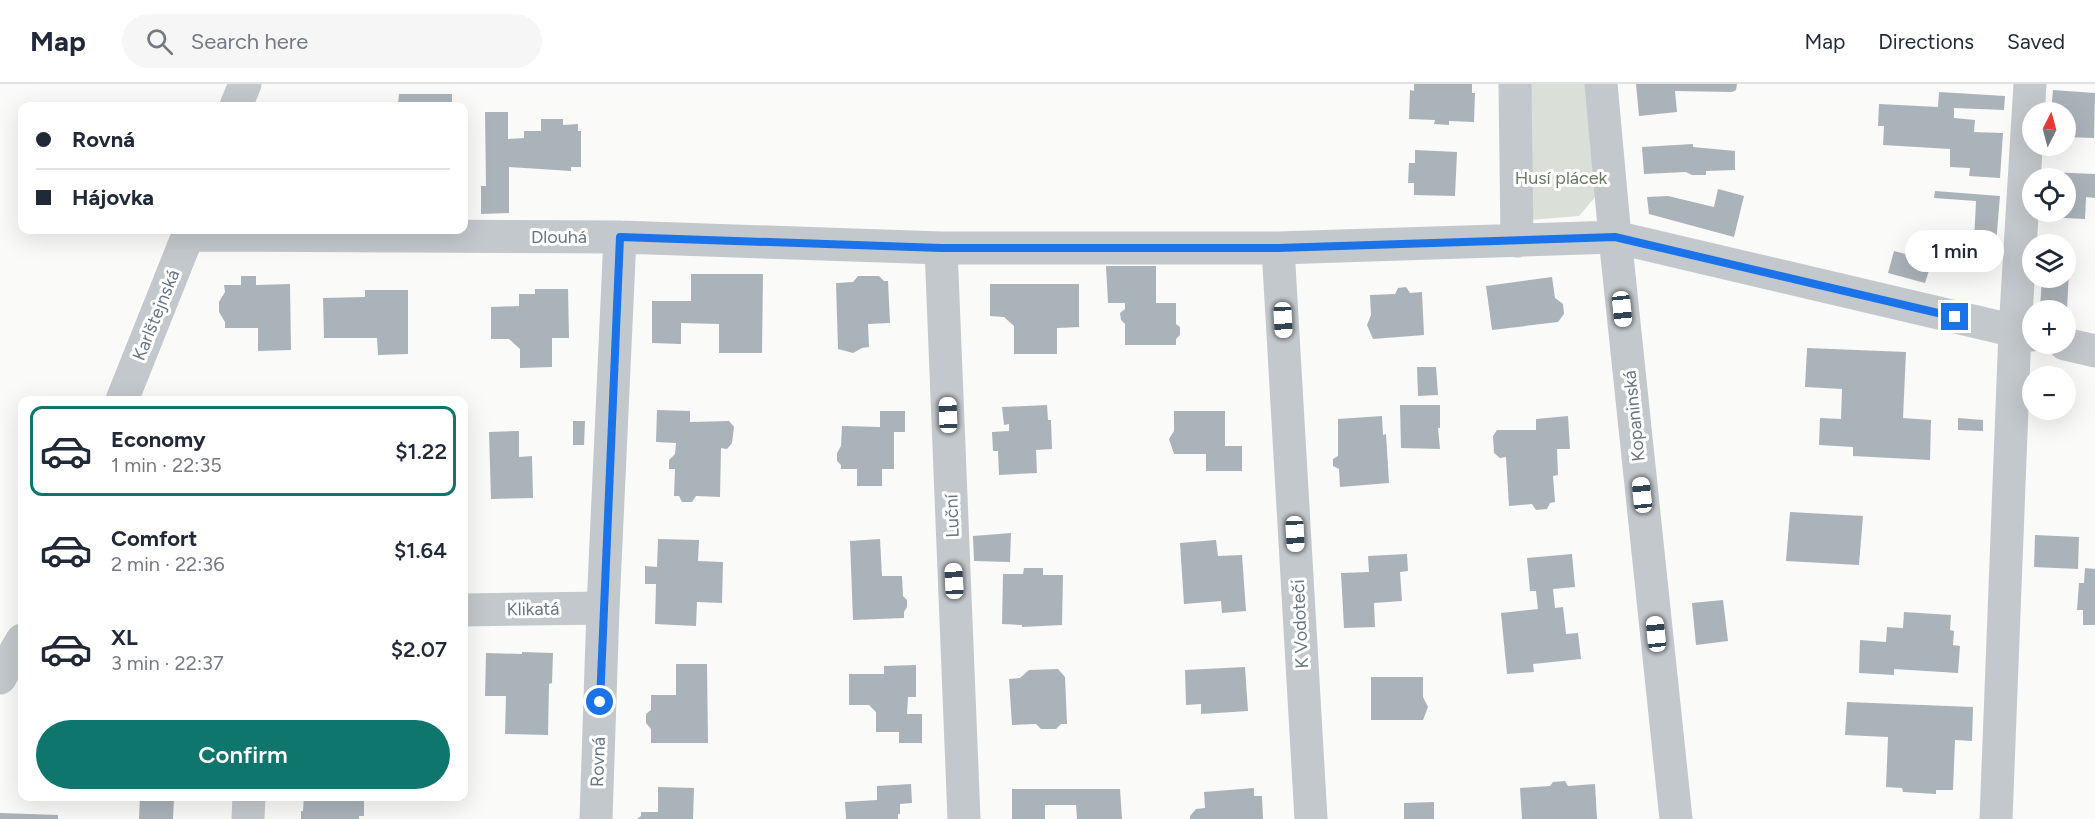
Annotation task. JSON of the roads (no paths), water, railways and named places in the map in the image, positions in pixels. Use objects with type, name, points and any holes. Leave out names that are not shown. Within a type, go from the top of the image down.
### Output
[{"type":"street","points":[[238,102],[245,84]]},
{"type":"street","points":[[1515,84],[1517,241]]},
{"type":"street","name":"Kopaninská","points":[[1602,84],[1615,237],[1676,819]]},
{"type":"street","points":[[2025,300],[2030,84]]},
{"type":"street","name":"Karlštejnská","points":[[124,396],[187,234]]},
{"type":"street","name":"Dlouhá","points":[[361,234],[620,237],[941,248],[1278,248],[1615,237],[2022,333]]},
{"type":"street","name":"Rovná","points":[[596,819],[620,237]]},
{"type":"street","name":"Luční","points":[[941,248],[964,819]]},
{"type":"street","name":"K Vodoteči","points":[[1278,248],[1311,819]]},
{"type":"street","points":[[2076,347],[2095,351]]},
{"type":"street","points":[[1996,819],[2023,354]]},
{"type":"street","name":"Klikatá","points":[[468,610],[603,608]]},
{"type":"street","points":[[0,678],[18,647]]},
{"type":"street","points":[[248,819],[249,801]]},
{"type":"park label","name":"Husí plácek","points":[[1561,178]]}]
